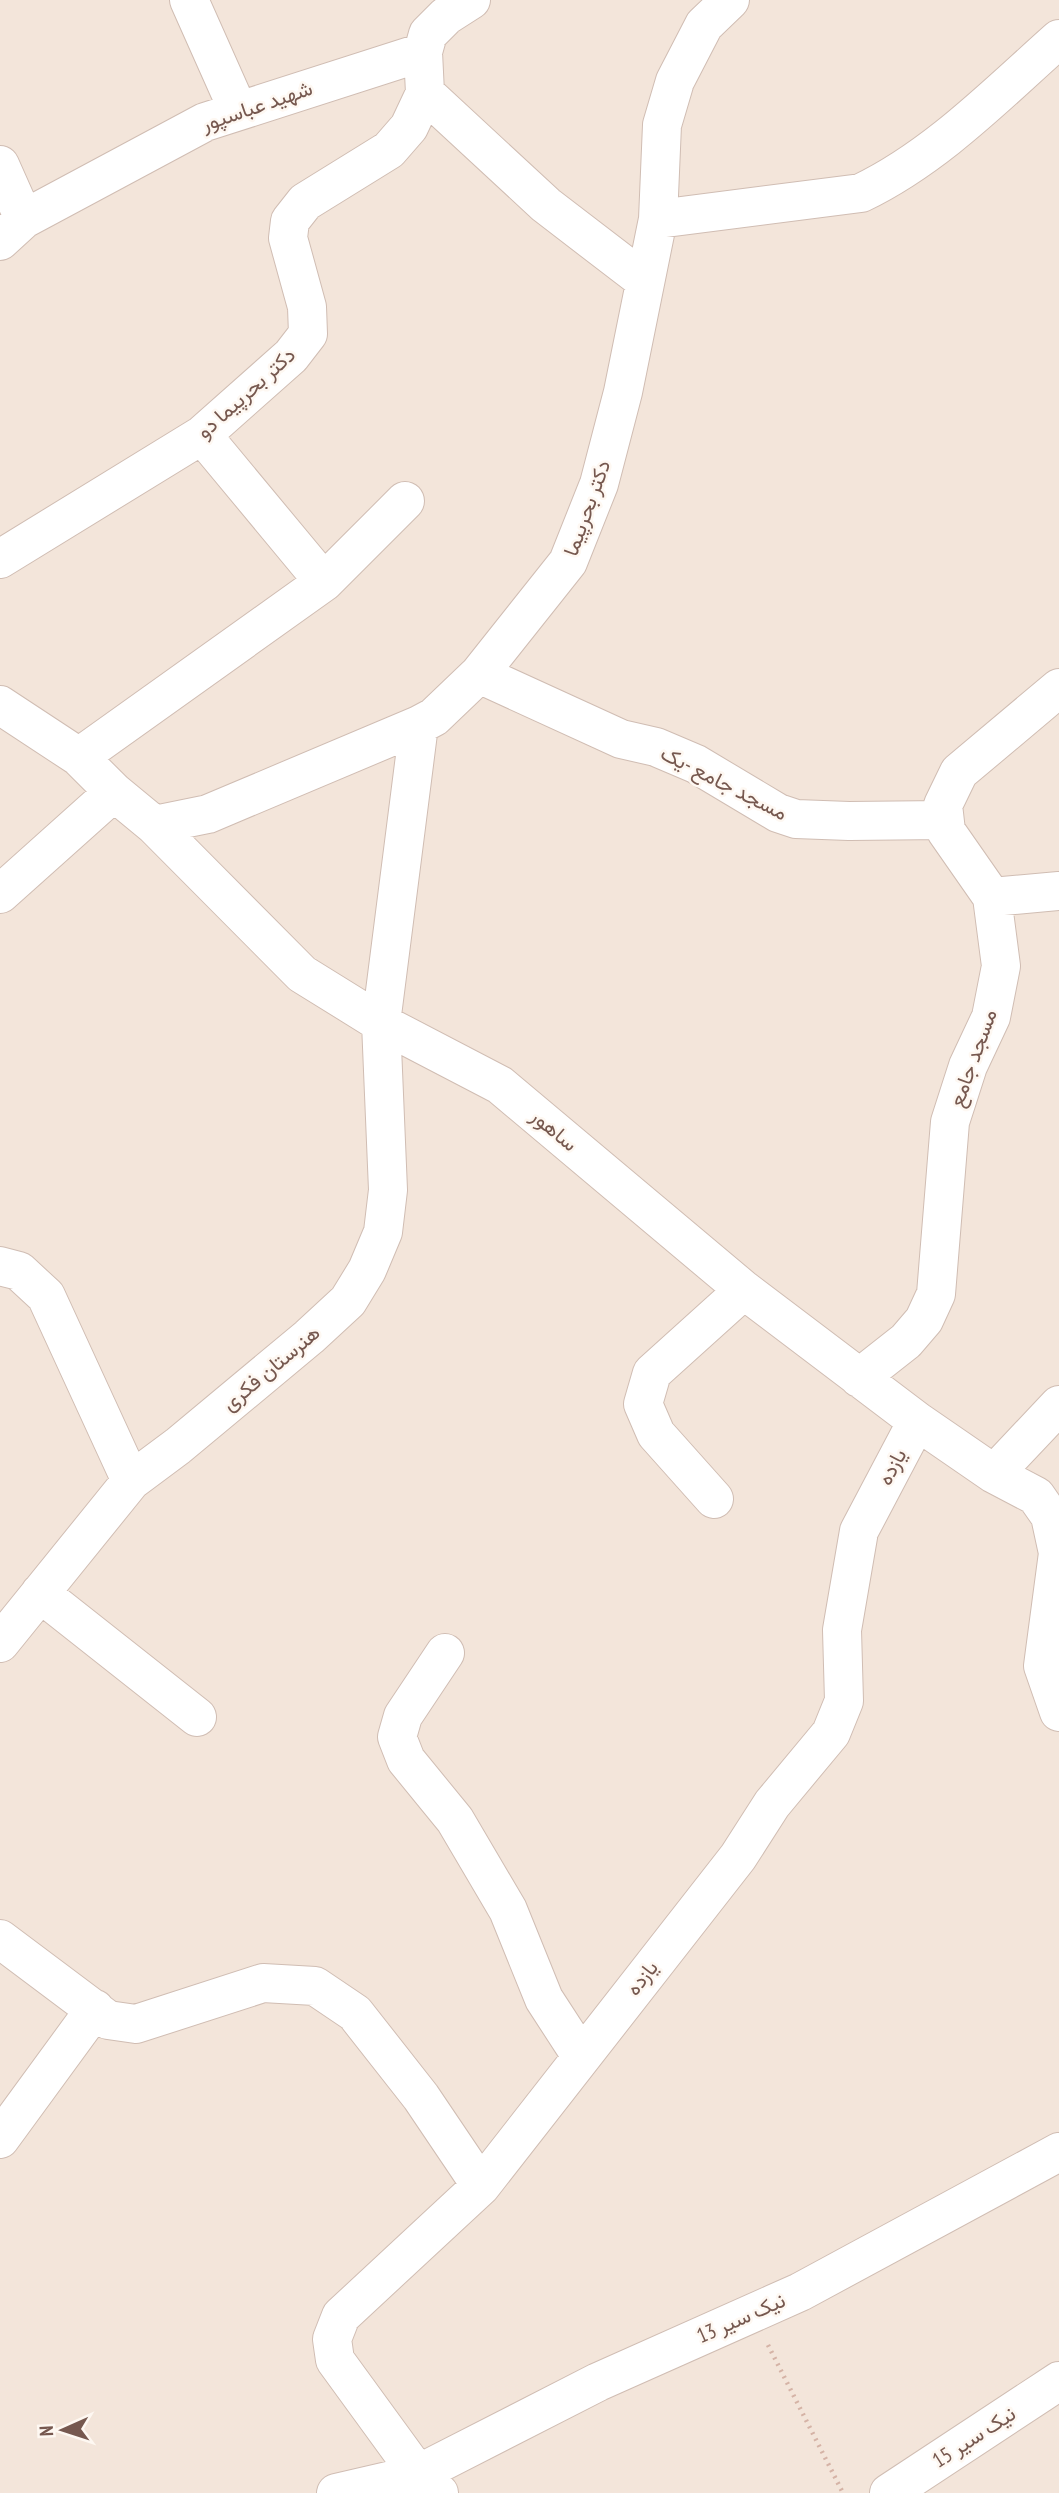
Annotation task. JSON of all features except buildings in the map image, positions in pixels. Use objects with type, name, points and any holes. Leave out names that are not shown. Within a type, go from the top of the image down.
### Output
[{"type":"street","points":[[189,0],[238,110]]},
{"type":"street","points":[[422,52],[428,34],[471,0]]},
{"type":"street","name":"دکتر بحرپیما","points":[[154,825],[208,814],[434,717],[479,674],[568,562],[599,484],[623,392],[658,219],[662,125],[675,81],[704,25],[730,0]]},
{"type":"street","points":[[658,219],[861,193],[884,182],[943,141],[1059,39]]},
{"type":"street","name":"شهید عباسپور","points":[[12,230],[205,122],[422,52]]},
{"type":"street","name":"دکتر بحرپیما دو","points":[[0,559],[202,435],[291,356],[308,334],[307,307],[288,239],[290,220],[305,202],[389,150],[409,127],[425,93],[422,52]]},
{"type":"street","points":[[425,93],[546,205],[645,281]]},
{"type":"street","points":[[0,165],[12,230]]},
{"type":"street","points":[[202,435],[324,582]]},
{"type":"street","points":[[79,757],[324,582],[405,501]]},
{"type":"street","name":"مسجد جامع -یک","points":[[479,674],[621,739],[656,747],[696,764],[787,816],[849,821],[943,820]]},
{"type":"street","points":[[943,820],[943,805],[958,772],[1059,688]]},
{"type":"street","points":[[0,705],[79,757],[114,792],[0,894]]},
{"type":"street","points":[[381,1023],[419,725]]},
{"type":"street","name":"ساهور","points":[[114,792],[154,825],[302,974],[381,1023],[500,1085],[744,1290],[916,1421],[994,1474]]},
{"type":"street","name":"مسجد جامع","points":[[859,1378],[906,1341],[924,1320],[936,1294],[950,1122],[968,1066],[991,1017],[1001,966],[992,897],[946,831],[943,820]]},
{"type":"street","points":[[992,897],[1059,891]]},
{"type":"street","name":"هنرستان فکری","points":[[0,1643],[131,1480],[178,1446],[348,1301],[367,1270],[383,1231],[388,1189],[381,1023]]},
{"type":"street","points":[[0,1266],[19,1271],[46,1296],[131,1480]]},
{"type":"street","points":[[713,1499],[656,1434],[643,1404],[652,1373],[744,1290]]},
{"type":"street","points":[[1059,1405],[994,1474],[1036,1496],[1049,1516],[1058,1553],[1043,1666],[1059,1712]]},
{"type":"street","name":"یازده","points":[[423,2487],[335,2360],[332,2339],[341,2316],[481,2186],[738,1857],[772,1804],[831,1734],[844,1700],[842,1630],[859,1531],[916,1421]]},
{"type":"street","points":[[40,1593],[197,1717]]},
{"type":"street","points":[[445,1653],[403,1716],[397,1737],[406,1760],[455,1821],[508,1910],[544,1999],[581,2056]]},
{"type":"street","points":[[0,1939],[108,2020],[136,2024],[263,1983],[315,1986],[355,2012],[421,2097],[481,2186]]},
{"type":"street","points":[[0,2139],[95,2010]]},
{"type":"street","name":"نیک سیر 13","points":[[336,2493],[423,2487],[598,2382],[800,2292],[1059,2151]]},
{"type":"street","name":"نیک سیر 15","points":[[888,2493],[1059,2381]]},
{"type":"path","points":[[752,2313],[842,2493]]},
{"type":"shaded area","points":[[0,0],[1059,0],[1059,2493],[0,2493]]}]
